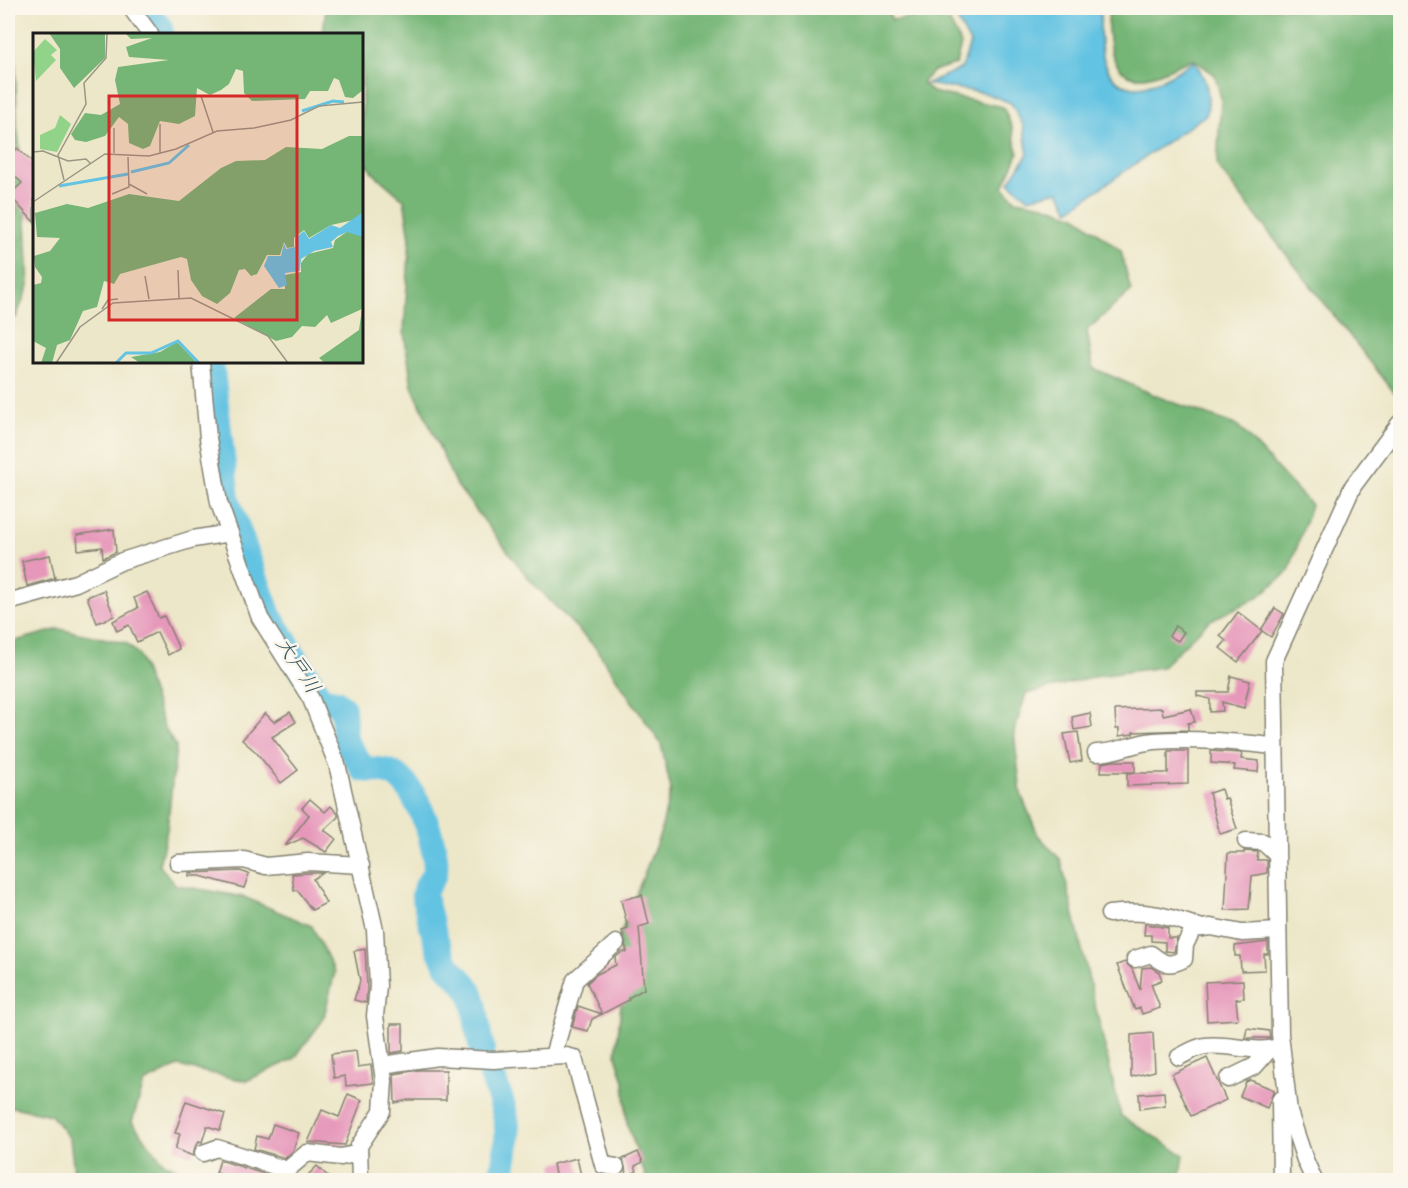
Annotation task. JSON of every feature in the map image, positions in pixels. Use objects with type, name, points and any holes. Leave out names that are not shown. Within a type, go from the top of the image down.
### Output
[{"type":"street","points":[[131,8],[149,33]]},
{"type":"street","points":[[201,363],[208,438],[219,503],[260,618],[311,699],[337,764],[375,930],[378,986],[375,1016],[384,1081],[382,1111],[359,1146],[360,1180]]},
{"type":"street","points":[[1281,1180],[1274,1048],[1278,931],[1274,662],[1353,486],[1401,423]]},
{"type":"street","points":[[8,602],[76,583],[122,561],[193,539],[230,533]]},
{"type":"street","points":[[1096,753],[1112,753],[1130,745],[1153,741],[1215,740],[1274,746]]},
{"type":"street","points":[[1246,841],[1263,842],[1276,854]]},
{"type":"street","points":[[178,863],[244,860],[266,866],[308,862],[361,865]]},
{"type":"street","points":[[1109,914],[1132,911],[1164,914],[1202,928]]},
{"type":"street","points":[[1135,959],[1151,954],[1164,964],[1172,966],[1184,959],[1185,945],[1192,929],[1210,927],[1242,933],[1278,931]]},
{"type":"street","points":[[553,1056],[575,980],[616,943]]},
{"type":"street","points":[[1179,1057],[1202,1046],[1232,1045],[1274,1048]]},
{"type":"street","points":[[1228,1079],[1255,1066],[1274,1048]]},
{"type":"street","points":[[1274,1048],[1289,1112],[1305,1161],[1314,1180]]},
{"type":"street","points":[[382,1065],[438,1058],[493,1060],[553,1056],[574,1058],[603,1165],[616,1167]]},
{"type":"street","points":[[202,1153],[217,1148],[287,1170],[307,1153],[341,1157],[359,1153]]},
{"type":"green space","points":[[8,8],[14,8],[17,127],[24,179],[29,285],[16,317],[8,322]]},
{"type":"green space","points":[[326,8],[885,8],[892,20],[927,15],[950,22],[961,44],[956,64],[933,71],[922,83],[932,92],[1003,107],[1012,127],[1018,154],[1003,187],[1016,200],[1044,205],[1076,216],[1121,251],[1131,291],[1087,330],[1093,368],[1159,397],[1238,426],[1311,505],[1289,571],[1258,597],[1209,621],[1162,667],[1098,676],[1026,694],[1014,732],[1021,794],[1038,835],[1061,860],[1121,1116],[1184,1155],[1180,1180],[647,1180],[627,1124],[624,1081],[616,1056],[622,993],[619,937],[660,834],[671,790],[661,744],[595,647],[530,580],[455,483],[412,386],[404,332],[410,238],[404,200],[373,173],[363,158],[363,33],[323,33]]},
{"type":"green space","points":[[1109,8],[1400,8],[1400,394],[1397,396],[1217,166],[1221,98],[1215,75],[1193,59],[1150,76],[1132,76],[1123,71],[1116,63],[1109,41]]},
{"type":"green space","points":[[59,629],[126,643],[139,655],[164,727],[176,747],[167,830],[159,865],[176,885],[244,897],[312,926],[335,972],[323,1020],[294,1059],[246,1081],[178,1066],[144,1083],[132,1122],[163,1162],[201,1180],[75,1180],[70,1139],[51,1115],[13,1107],[8,1109],[8,643]]},
{"type":"water","points":[[937,8],[1101,8],[1100,31],[1103,56],[1113,77],[1123,84],[1142,87],[1166,78],[1194,61],[1206,86],[1207,114],[1069,210],[1059,191],[1028,198],[1009,182],[1028,154],[1023,125],[1011,103],[985,93],[926,84],[962,68],[970,43],[954,14]]},
{"type":"building","points":[[17,148],[33,163],[33,221],[9,195],[22,183],[8,170],[8,159]]},
{"type":"building","points":[[114,529],[116,552],[103,558],[102,547],[78,550],[77,535]]},
{"type":"building","points":[[50,555],[55,578],[27,586],[22,561]]},
{"type":"building","points":[[104,590],[114,616],[97,623],[87,597]]},
{"type":"building","points":[[147,592],[159,618],[164,616],[179,649],[168,655],[157,632],[137,642],[129,625],[117,631],[113,621],[138,608],[134,598]]},
{"type":"building","points":[[1275,608],[1284,614],[1271,637],[1262,631],[1238,662],[1220,648],[1226,641],[1220,636],[1238,612],[1261,630]]},
{"type":"building","points":[[1175,626],[1184,632],[1178,641],[1169,636]]},
{"type":"building","points":[[1231,676],[1250,681],[1244,708],[1222,702],[1223,711],[1210,712],[1210,699],[1197,696],[1197,692],[1228,692]]},
{"type":"building","points":[[1162,708],[1163,715],[1191,709],[1195,722],[1188,723],[1188,730],[1133,732],[1133,734],[1119,736],[1119,729],[1116,729],[1115,710]]},
{"type":"building","points":[[290,712],[296,722],[272,737],[298,770],[281,783],[256,752],[242,740],[265,713],[274,722]]},
{"type":"building","points":[[1090,713],[1092,727],[1074,730],[1072,717]]},
{"type":"building","points":[[1078,732],[1082,761],[1070,763],[1064,734]]},
{"type":"building","points":[[1168,751],[1188,751],[1188,784],[1127,786],[1127,773],[1168,773]]},
{"type":"building","points":[[1211,751],[1242,753],[1241,759],[1259,761],[1258,772],[1234,770],[1235,765],[1211,763]]},
{"type":"building","points":[[1135,761],[1135,772],[1101,772],[1102,763]]},
{"type":"building","points":[[1221,789],[1224,799],[1227,798],[1237,829],[1220,834],[1209,793]]},
{"type":"building","points":[[310,799],[325,812],[331,806],[338,814],[338,817],[324,830],[336,839],[326,852],[303,838],[285,846],[309,815],[302,808]]},
{"type":"building","points":[[1244,851],[1258,852],[1257,860],[1267,860],[1267,873],[1252,876],[1249,909],[1225,910],[1228,853],[1244,853]]},
{"type":"building","points":[[240,871],[249,874],[244,888],[200,876],[189,876],[189,873]]},
{"type":"building","points":[[323,873],[313,879],[326,903],[312,910],[297,890],[294,891],[292,874]]},
{"type":"building","points":[[642,895],[649,924],[639,927],[644,989],[602,1014],[587,983],[597,974],[616,965],[615,958],[622,952],[627,952],[622,931],[628,929],[621,900]]},
{"type":"building","points":[[1145,924],[1168,928],[1168,938],[1177,938],[1174,952],[1165,951],[1165,942],[1151,941],[1151,935],[1144,935]]},
{"type":"building","points":[[1268,942],[1268,954],[1264,954],[1265,970],[1241,971],[1240,956],[1235,956],[1235,946]]},
{"type":"building","points":[[365,949],[366,1003],[354,1000],[360,981],[354,951]]},
{"type":"building","points":[[1125,962],[1132,969],[1140,990],[1142,968],[1151,967],[1159,972],[1162,980],[1151,984],[1160,1008],[1142,1014],[1140,1008],[1135,1010],[1117,965]]},
{"type":"building","points":[[1243,980],[1244,998],[1236,999],[1238,1019],[1207,1021],[1205,982]]},
{"type":"building","points":[[578,1006],[602,1014],[592,1019],[588,1031],[572,1027]]},
{"type":"building","points":[[391,1024],[403,1024],[403,1051],[391,1053]]},
{"type":"building","points":[[1247,1028],[1269,1031],[1270,1038],[1245,1038]]},
{"type":"building","points":[[1153,1033],[1155,1071],[1131,1077],[1131,1035]]},
{"type":"building","points":[[356,1051],[358,1067],[371,1065],[373,1083],[346,1086],[345,1076],[334,1078],[331,1054]]},
{"type":"building","points":[[1207,1058],[1226,1100],[1191,1116],[1172,1074]]},
{"type":"building","points":[[419,1070],[446,1070],[446,1100],[408,1100],[395,1103],[394,1074]]},
{"type":"building","points":[[1250,1080],[1274,1090],[1267,1108],[1240,1096],[1246,1082]]},
{"type":"building","points":[[1164,1092],[1165,1105],[1140,1109],[1139,1094]]},
{"type":"building","points":[[348,1094],[362,1100],[345,1145],[308,1142],[322,1110],[339,1117]]},
{"type":"building","points":[[186,1101],[225,1114],[220,1130],[207,1126],[202,1142],[199,1141],[195,1147],[193,1156],[175,1149],[180,1134],[175,1133]]},
{"type":"building","points":[[273,1124],[299,1133],[293,1151],[285,1158],[254,1149],[257,1136],[268,1139]]},
{"type":"building","points":[[638,1152],[643,1162],[635,1166],[637,1171],[627,1176],[623,1159]]},
{"type":"building","points":[[577,1158],[582,1180],[556,1180],[553,1164]]},
{"type":"building","points":[[220,1160],[264,1174],[262,1180],[242,1180],[216,1173]]},
{"type":"building","points":[[317,1166],[332,1180],[303,1180]]},
{"type":"waterway","name":"大戸川","points":[[143,8],[160,28],[161,33]]},
{"type":"waterway","name":"大戸川","points":[[211,363],[227,500],[269,616],[321,699],[336,702],[343,709],[345,740],[363,769],[384,771],[395,775],[411,792],[418,804],[430,833],[435,860],[435,871],[425,889],[424,896],[443,958],[471,994],[482,1048]]},
{"type":"waterway","name":"大戸川","points":[[489,1067],[506,1122],[507,1147],[500,1180]]}]
